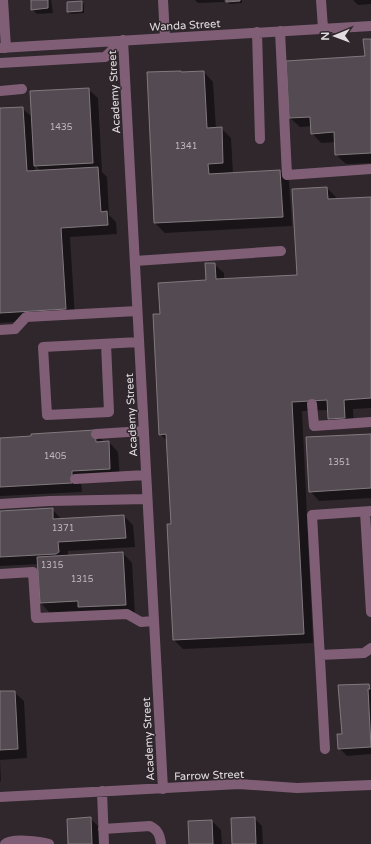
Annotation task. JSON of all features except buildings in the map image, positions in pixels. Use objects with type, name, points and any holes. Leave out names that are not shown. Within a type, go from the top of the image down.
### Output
[{"type":"street","points":[[3,0],[3,48]]},
{"type":"street","points":[[163,0],[165,38]]},
{"type":"street","points":[[321,0],[323,28]]},
{"type":"street","name":"Wanda Street","points":[[3,48],[371,26]]},
{"type":"street","points":[[280,31],[287,175],[371,169]]},
{"type":"street","points":[[257,32],[260,139]]},
{"type":"street","points":[[0,63],[105,57],[124,40]]},
{"type":"street","name":"Academy Street","points":[[124,40],[163,789]]},
{"type":"street","points":[[0,91],[22,89]]},
{"type":"street","points":[[135,261],[281,250]]},
{"type":"street","points":[[0,330],[15,329],[26,317],[138,311]]},
{"type":"street","points":[[106,344],[109,412],[47,415],[44,347],[139,342]]},
{"type":"street","points":[[312,404],[314,426],[371,422]]},
{"type":"street","points":[[96,434],[144,431]]},
{"type":"street","points":[[74,479],[146,475]]},
{"type":"street","points":[[0,504],[50,501],[147,499]]},
{"type":"street","points":[[325,749],[312,515],[368,512],[371,612]]},
{"type":"street","points":[[0,574],[33,572],[36,618],[127,614],[141,622],[154,621]]},
{"type":"street","points":[[320,656],[364,653],[371,648]]},
{"type":"street","name":"Farrow Street","points":[[0,797],[239,784],[297,788],[371,785]]},
{"type":"street","points":[[102,791],[104,844]]},
{"type":"street","points":[[103,829],[150,826],[156,829],[160,836],[161,844]]},
{"type":"street","points":[[4,844],[13,841],[40,841],[49,844]]}]
